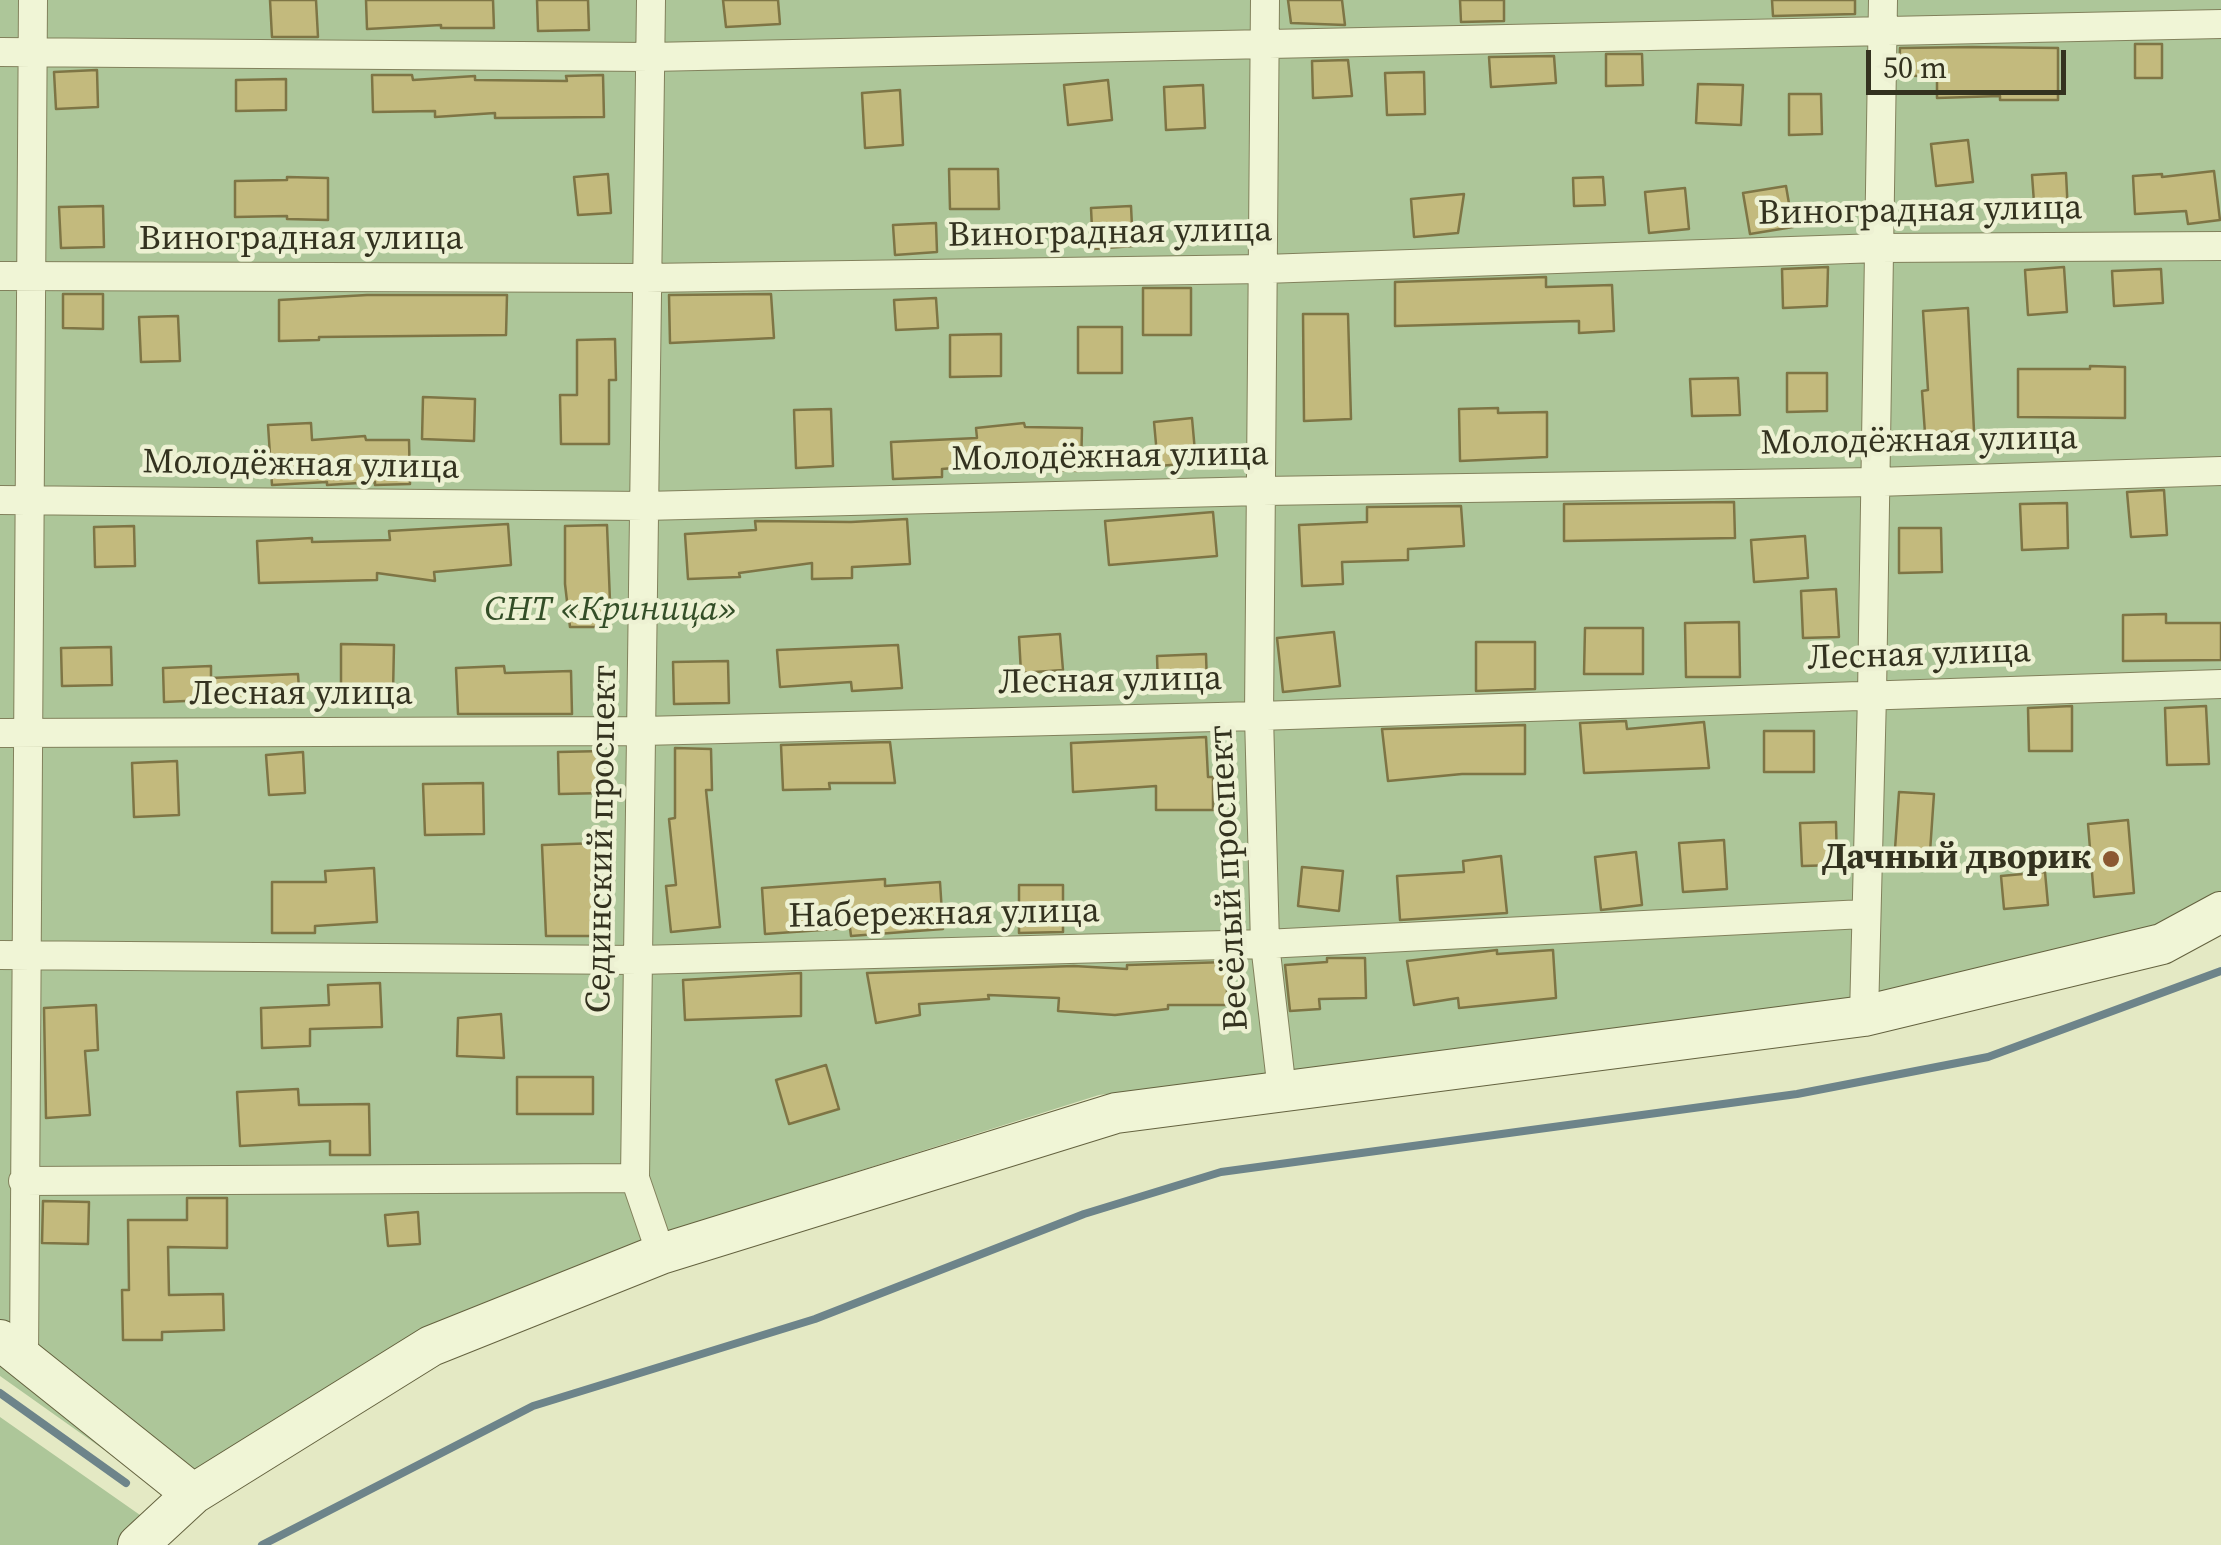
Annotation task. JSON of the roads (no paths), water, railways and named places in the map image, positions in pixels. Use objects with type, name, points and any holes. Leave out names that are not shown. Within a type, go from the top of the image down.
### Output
[{"type":"street","points":[[33,0],[30,277],[14,500],[13,954],[23,1181],[12,1349],[193,1494]]},
{"type":"street","name":"Сединский проспект","points":[[651,0],[635,1178],[661,1254]]},
{"type":"street","name":"Весёлый проспект","points":[[1266,0],[1259,716],[1265,944],[1282,1092]]},
{"type":"street","points":[[1864,1016],[1883,0]]},
{"type":"street","points":[[0,52],[650,57],[2221,24]]},
{"type":"street","name":"Виноградная улица","points":[[0,276],[646,278],[1264,269],[1879,248],[2221,246]]},
{"type":"street","name":"Молодёжная улица","points":[[14,500],[644,506],[1876,482],[2221,471]]},
{"type":"street","name":"Лесная улица","points":[[13,733],[642,731],[1259,716],[2221,684]]},
{"type":"street","points":[[138,1545],[193,1494],[432,1346],[661,1254],[1116,1113],[1864,1016],[2162,944],[2221,912]]},
{"type":"street","name":"Набережная улица","points":[[13,954],[640,960],[1265,944],[1864,914]]},
{"type":"street","points":[[23,1181],[635,1178]]},
{"type":"waterway","points":[[262,1545],[533,1406],[815,1319],[1084,1214],[1221,1172],[1797,1094],[1988,1057],[2221,971]]},
{"type":"waterway","points":[[0,1393],[126,1483]]},
{"type":"place","name":"Дачный дворик","points":[[2111,859]]},
{"type":"park label","name":"СНТ «Криница»","points":[[611,611]]}]
